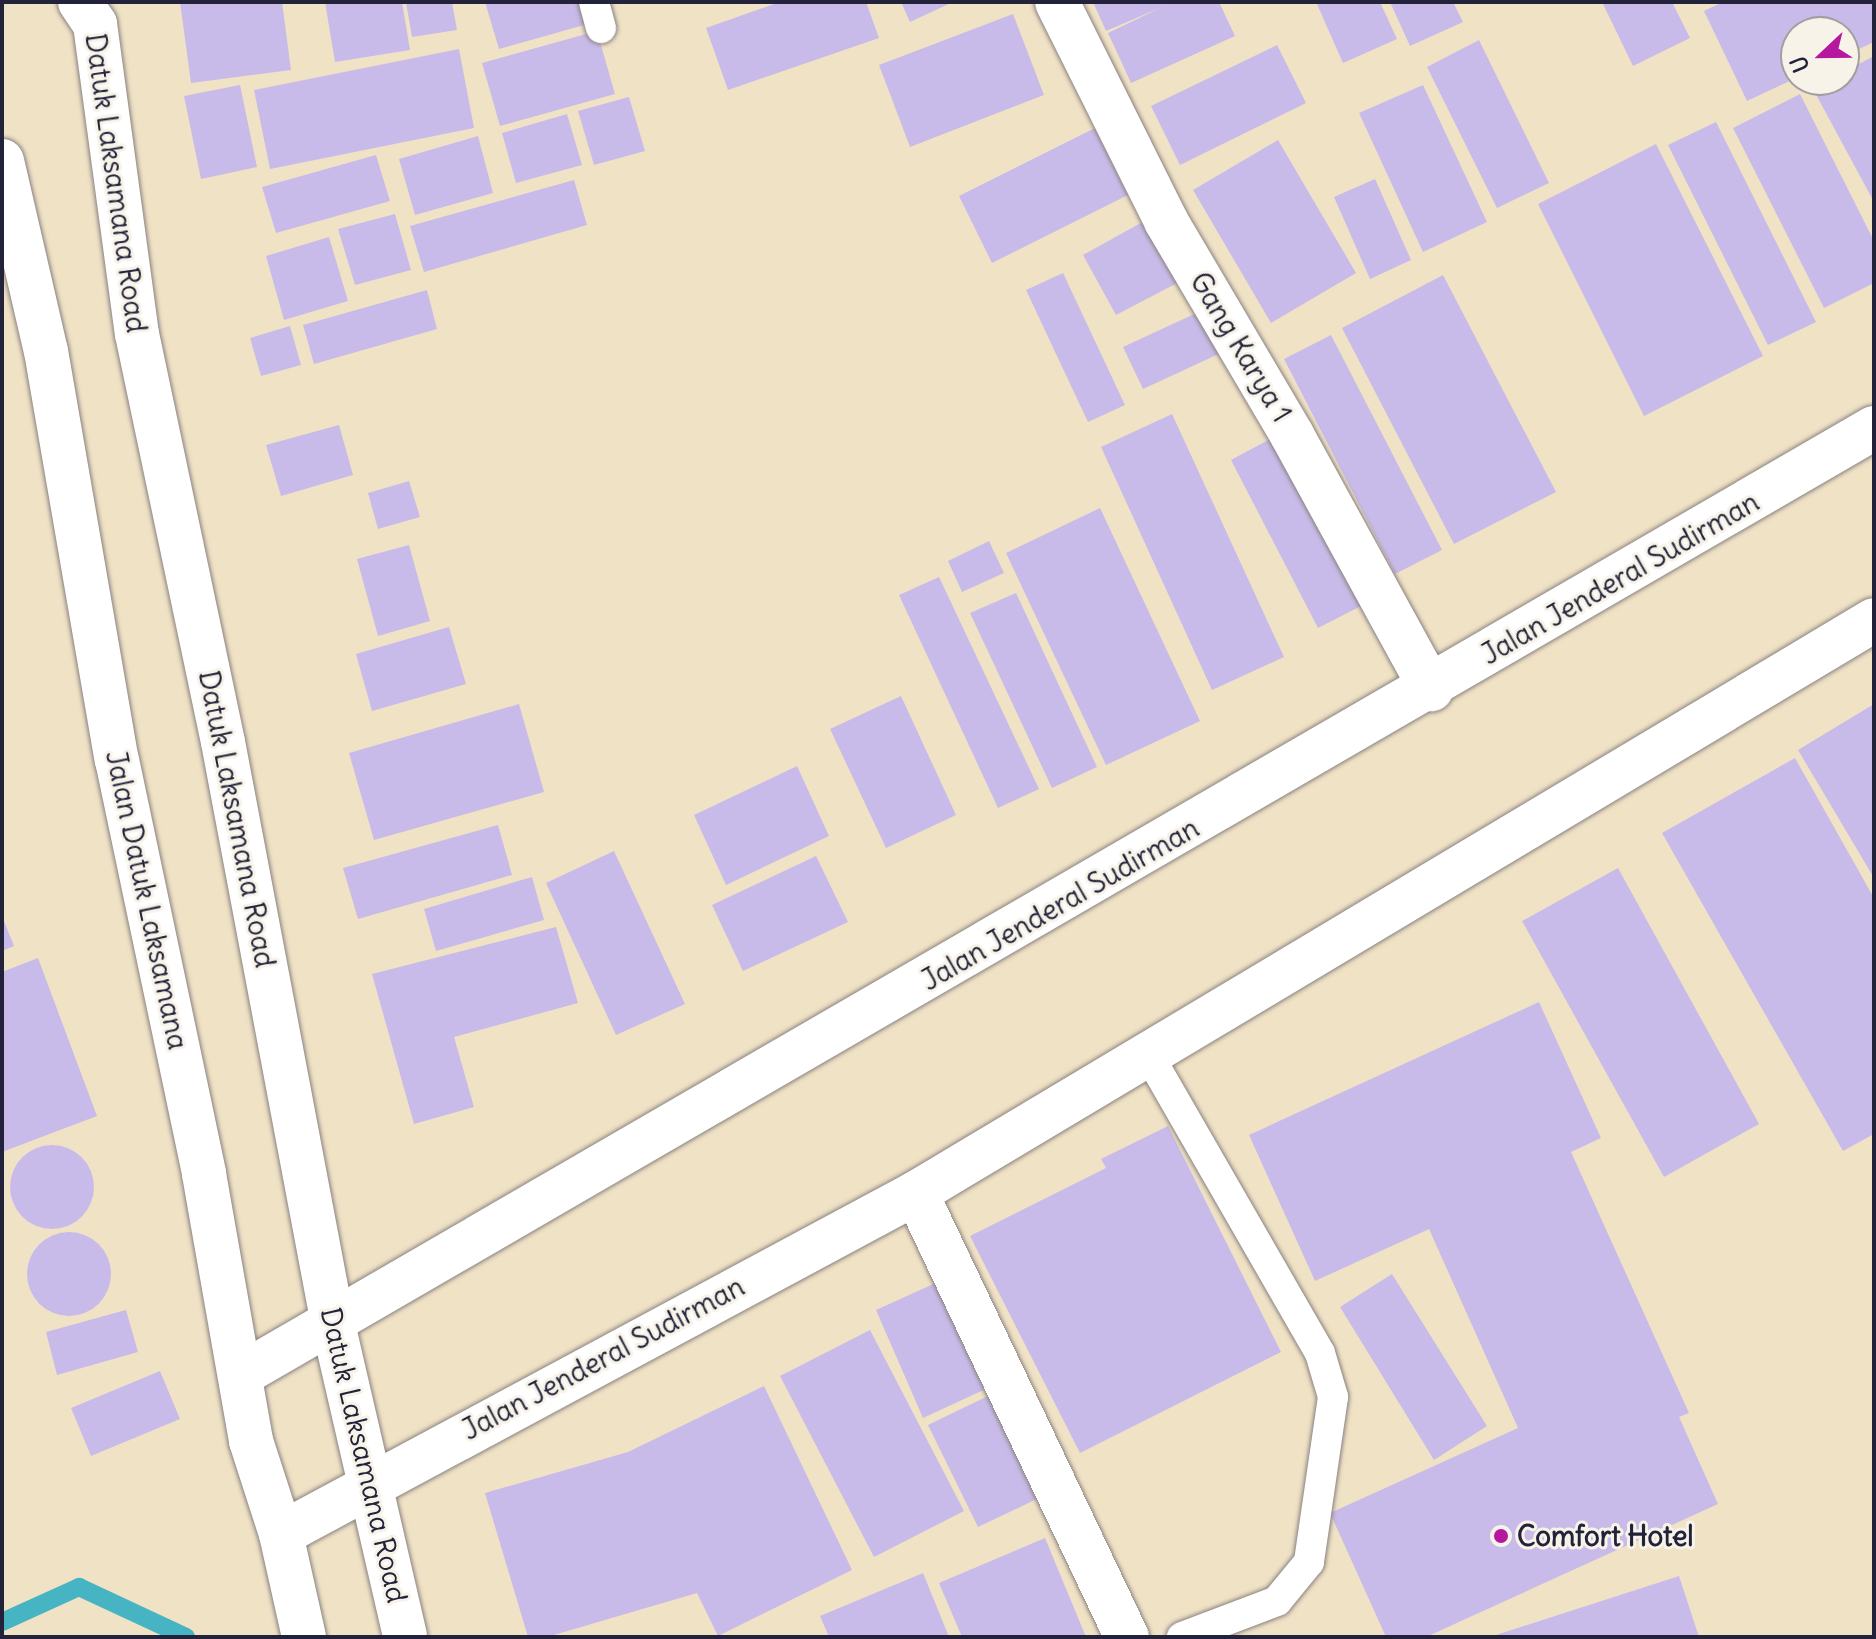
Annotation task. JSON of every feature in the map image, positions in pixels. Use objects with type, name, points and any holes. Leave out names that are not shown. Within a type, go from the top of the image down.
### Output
[{"type":"main road","name":"Gang Karya 1","points":[[1057,2],[1166,221],[1292,435],[1431,689]]},
{"type":"main road","name":"Datuk Laksamana Road","points":[[93,9],[137,334],[223,742],[333,1324],[372,1481],[405,1637]]},
{"type":"main road","name":"Jalan Datuk Laksamana","points":[[2,161],[46,351],[117,760],[242,1374],[251,1441],[281,1534],[304,1637]]},
{"type":"main road","name":"Jalan Jenderal Sudirman","points":[[242,1374],[1431,689],[1874,428]]},
{"type":"main road","name":"Jalan Jenderal Sudirman","points":[[281,1534],[372,1481],[916,1193],[1874,620]]},
{"type":"main road","points":[[916,1193],[1127,1637]]},
{"type":"lane","points":[[1148,1054],[1320,1353],[1333,1397],[1309,1562],[1277,1601],[1182,1637]]},
{"type":"building","points":[[180,2],[282,2],[291,70],[191,83]]},
{"type":"building","points":[[325,2],[402,2],[410,50],[335,62]]},
{"type":"building","points":[[406,2],[452,2],[457,30],[412,37]]},
{"type":"building","points":[[485,2],[589,2],[595,22],[499,49]]},
{"type":"building","points":[[780,2],[866,2],[879,38],[728,90],[706,28]]},
{"type":"building","points":[[901,2],[953,2],[910,22]]},
{"type":"building","points":[[1093,2],[1219,2],[1235,36],[1131,83],[1108,33],[1162,7],[1106,31]]},
{"type":"building","points":[[1316,2],[1380,2],[1397,39],[1343,63]]},
{"type":"building","points":[[1390,2],[1453,2],[1463,22],[1410,46]]},
{"type":"building","points":[[1602,2],[1672,2],[1690,38],[1633,66]]},
{"type":"building","points":[[1723,2],[1874,2],[1874,42],[1860,49],[1860,16],[1780,16],[1780,86],[1747,101],[1704,11]]},
{"type":"building","points":[[1013,14],[1044,95],[910,147],[879,65]]},
{"type":"building","points":[[597,31],[615,94],[500,126],[482,63]]},
{"type":"building","points":[[1479,40],[1549,183],[1497,208],[1427,67]]},
{"type":"building","points":[[1277,45],[1306,103],[1180,165],[1151,106]]},
{"type":"building","points":[[459,49],[474,128],[270,169],[254,90]]},
{"type":"building","points":[[1874,56],[1874,202],[1817,96],[1860,96],[1860,63]]},
{"type":"building","points":[[240,85],[257,167],[201,179],[184,96]]},
{"type":"building","points":[[1423,85],[1487,222],[1423,252],[1359,113]]},
{"type":"building","points":[[1801,96],[1874,241],[1874,283],[1824,308],[1733,128]]},
{"type":"building","points":[[629,97],[645,151],[594,165],[578,111]]},
{"type":"building","points":[[567,114],[582,165],[516,183],[502,133]]},
{"type":"building","points":[[1716,122],[1816,322],[1768,345],[1668,145]]},
{"type":"building","points":[[1095,128],[1128,195],[992,263],[959,196]]},
{"type":"building","points":[[478,136],[493,193],[415,215],[399,159]]},
{"type":"building","points":[[1278,140],[1356,273],[1271,323],[1193,190]]},
{"type":"building","points":[[1656,144],[1763,356],[1644,416],[1538,204]]},
{"type":"building","points":[[376,155],[390,201],[276,233],[262,187]]},
{"type":"building","points":[[1375,179],[1411,260],[1370,279],[1334,197]]},
{"type":"building","points":[[574,180],[587,225],[424,272],[410,226]]},
{"type":"building","points":[[395,214],[411,270],[355,285],[338,229]]},
{"type":"building","points":[[1148,219],[1181,281],[1116,315],[1083,255]]},
{"type":"building","points":[[329,237],[348,301],[284,320],[266,256]]},
{"type":"building","points":[[1063,273],[1125,405],[1088,422],[1026,290]]},
{"type":"building","points":[[1443,275],[1556,492],[1454,544],[1342,328]]},
{"type":"building","points":[[427,290],[437,329],[314,364],[303,325]]},
{"type":"building","points":[[1203,310],[1223,352],[1143,389],[1123,347]]},
{"type":"building","points":[[290,326],[301,365],[261,376],[250,338]]},
{"type":"building","points":[[1331,335],[1442,550],[1395,574],[1284,359]]},
{"type":"building","points":[[1172,414],[1284,657],[1212,690],[1101,447]]},
{"type":"building","points":[[339,425],[353,475],[281,496],[266,445]]},
{"type":"building","points":[[1274,437],[1361,606],[1318,628],[1231,460]]},
{"type":"building","points":[[409,481],[420,517],[378,529],[368,493]]},
{"type":"building","points":[[1100,508],[1200,721],[1106,765],[1006,553]]},
{"type":"building","points":[[989,541],[1004,573],[962,592],[948,561]]},
{"type":"building","points":[[409,545],[430,621],[378,636],[357,559]]},
{"type":"building","points":[[939,577],[1039,789],[998,808],[899,595]]},
{"type":"building","points":[[1016,593],[1097,767],[1052,788],[970,613]]},
{"type":"building","points":[[449,627],[466,684],[372,711],[356,654]]},
{"type":"building","points":[[901,696],[956,815],[886,848],[830,729]]},
{"type":"building","points":[[519,704],[544,792],[374,840],[349,753]]},
{"type":"building","points":[[1874,704],[1874,878],[1798,750]]},
{"type":"building","points":[[1795,758],[1874,898],[1874,1134],[1843,1151],[1662,833]]},
{"type":"building","points":[[797,766],[829,836],[726,885],[694,815]]},
{"type":"building","points":[[498,825],[512,875],[358,919],[343,868]]},
{"type":"building","points":[[614,851],[685,1004],[616,1035],[546,883]]},
{"type":"building","points":[[816,856],[848,922],[743,971],[712,905]]},
{"type":"building","points":[[1618,868],[1759,1124],[1664,1177],[1522,921]]},
{"type":"building","points":[[532,877],[544,920],[436,951],[424,909]]},
{"type":"building","points":[[2,916],[14,946],[2,951]]},
{"type":"building","points":[[556,927],[578,1003],[454,1037],[474,1107],[414,1124],[372,974]]},
{"type":"building","points":[[38,958],[97,1116],[2,1152],[2,972]]},
{"type":"building","points":[[1539,1002],[1601,1138],[1571,1152],[1689,1413],[1679,1417],[1718,1504],[1426,1637],[1386,1637],[1330,1513],[1518,1428],[1429,1229],[1315,1281],[1249,1135]]},
{"type":"building","points":[[1168,1126],[1281,1352],[1080,1453],[970,1236],[1106,1168],[1101,1159]]},
{"type":"building","points":[[52,1145],[68,1148],[82,1157],[91,1171],[94,1187],[91,1203],[82,1217],[68,1226],[52,1229],[36,1226],[22,1217],[13,1203],[10,1187],[13,1171],[22,1157],[36,1148]]},
{"type":"building","points":[[69,1232],[85,1235],[99,1244],[108,1258],[111,1274],[108,1290],[99,1304],[85,1313],[69,1316],[53,1313],[39,1304],[30,1290],[27,1274],[30,1258],[39,1244],[53,1235]]},
{"type":"building","points":[[1392,1274],[1487,1426],[1434,1460],[1340,1307]]},
{"type":"building","points":[[940,1281],[988,1388],[923,1418],[876,1310]]},
{"type":"building","points":[[126,1310],[138,1352],[57,1375],[46,1332]]},
{"type":"building","points":[[870,1330],[964,1511],[874,1557],[780,1376]]},
{"type":"building","points":[[160,1371],[180,1419],[91,1456],[71,1408]]},
{"type":"building","points":[[764,1386],[852,1570],[718,1636],[697,1593],[547,1637],[528,1637],[485,1493],[628,1452]]},
{"type":"building","points":[[992,1394],[1041,1497],[978,1527],[928,1425]]},
{"type":"building","points":[[1045,1538],[1086,1637],[962,1637],[939,1583]]},
{"type":"building","points":[[923,1573],[949,1637],[829,1637],[820,1616]]},
{"type":"building","points":[[1679,1576],[1699,1637],[1493,1637],[1493,1636]]},
{"type":"waterway","points":[[2,1622],[79,1587],[186,1637]]},
{"type":"place","name":"Comfort Hotel","points":[[1501,1536]]}]
